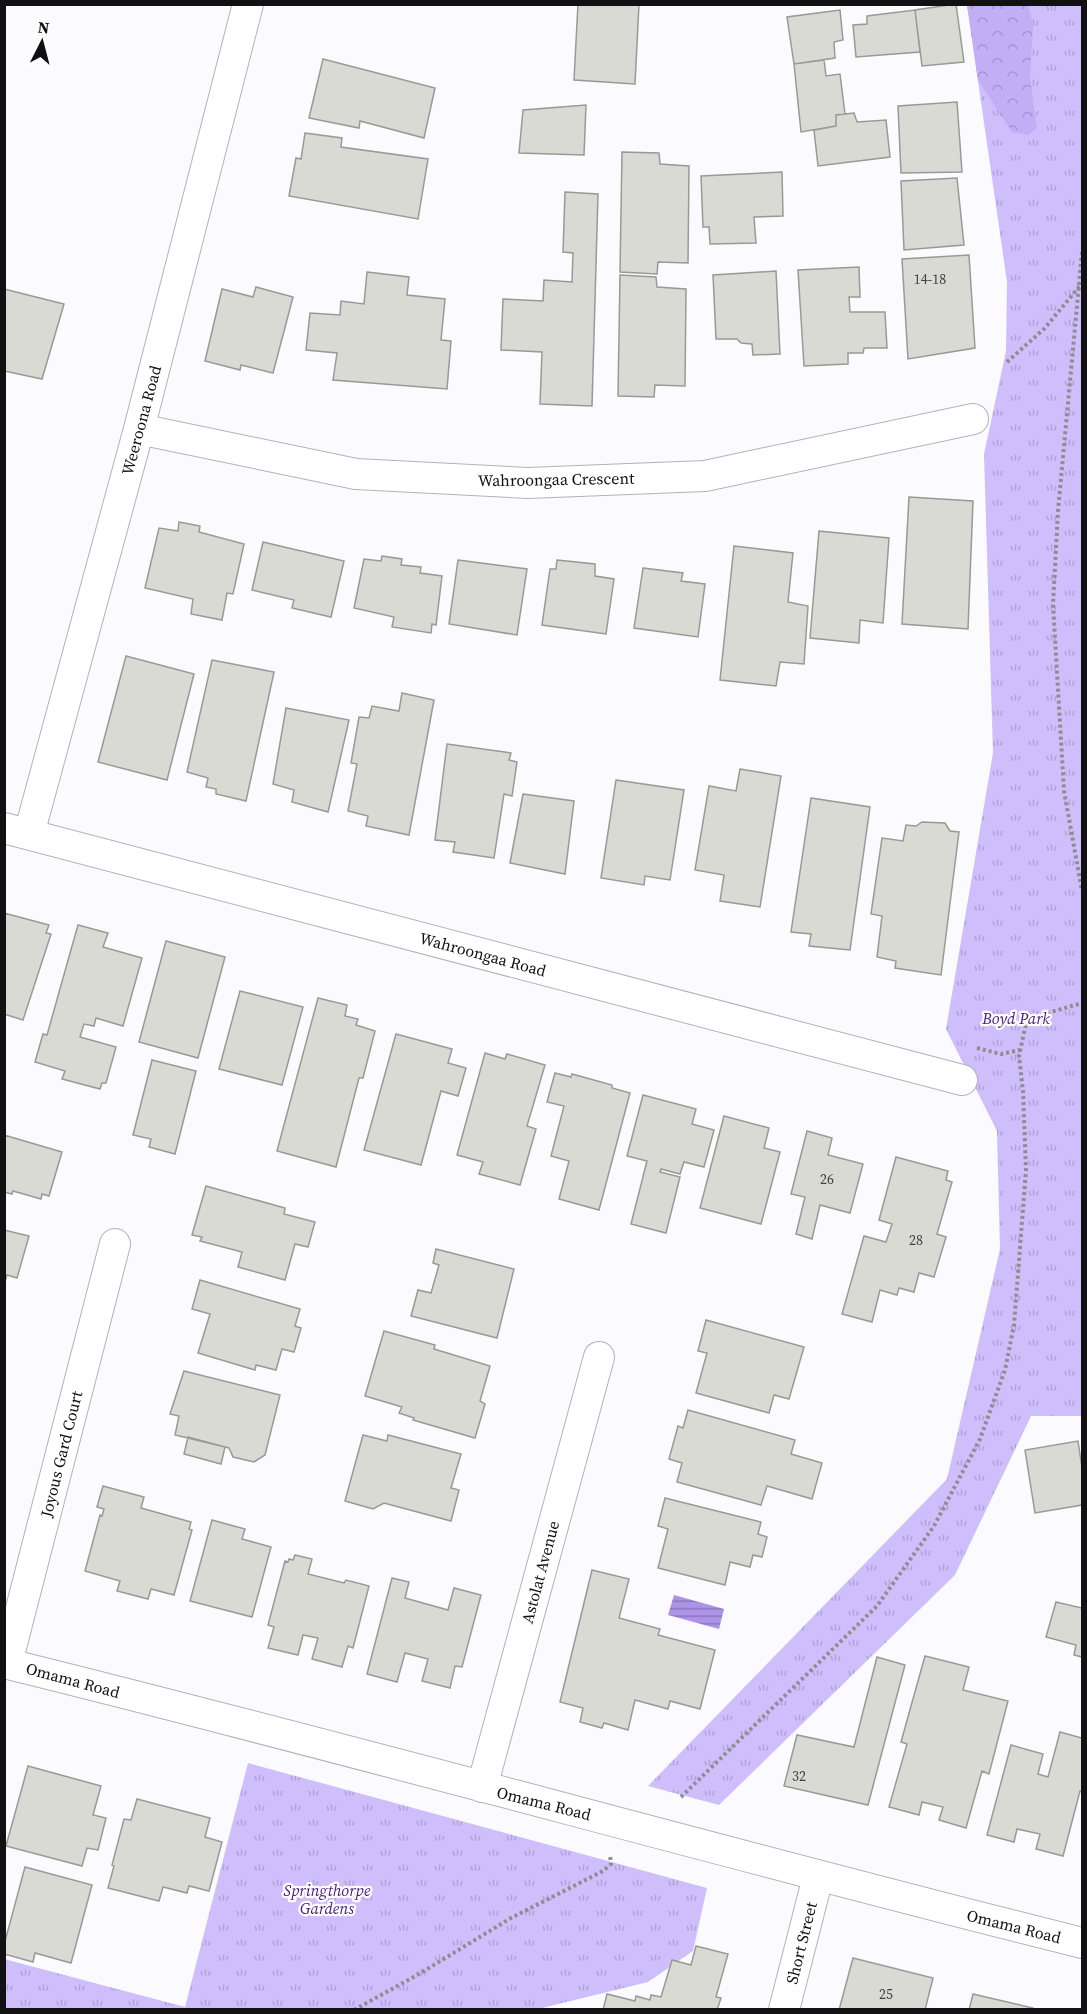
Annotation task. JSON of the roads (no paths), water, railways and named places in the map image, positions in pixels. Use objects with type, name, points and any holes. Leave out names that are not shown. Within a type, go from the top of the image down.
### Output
[{"type":"street","name":"Weeroona Road","points":[[17,831],[139,429],[248,4]]},
{"type":"street","name":"Wahroongaa Crescent","points":[[139,429],[356,474],[528,483],[705,476],[972,419]]},
{"type":"street","name":"Wahroongaa Road","points":[[17,831],[962,1080]]},
{"type":"street","name":"Joyous Gard Court","points":[[6,1663],[115,1245]]},
{"type":"street","name":"Astolat Avenue","points":[[482,1787],[599,1357]]},
{"type":"street","name":"Omama Road","points":[[6,1663],[818,1877],[1083,1943]]},
{"type":"street","name":"Short Street","points":[[784,2010],[818,1877]]},
{"type":"park label","name":"Boyd Park","points":[[1016,1018]]},
{"type":"park label","name":"Springthorpe Gardens","points":[[327,1899]]}]
